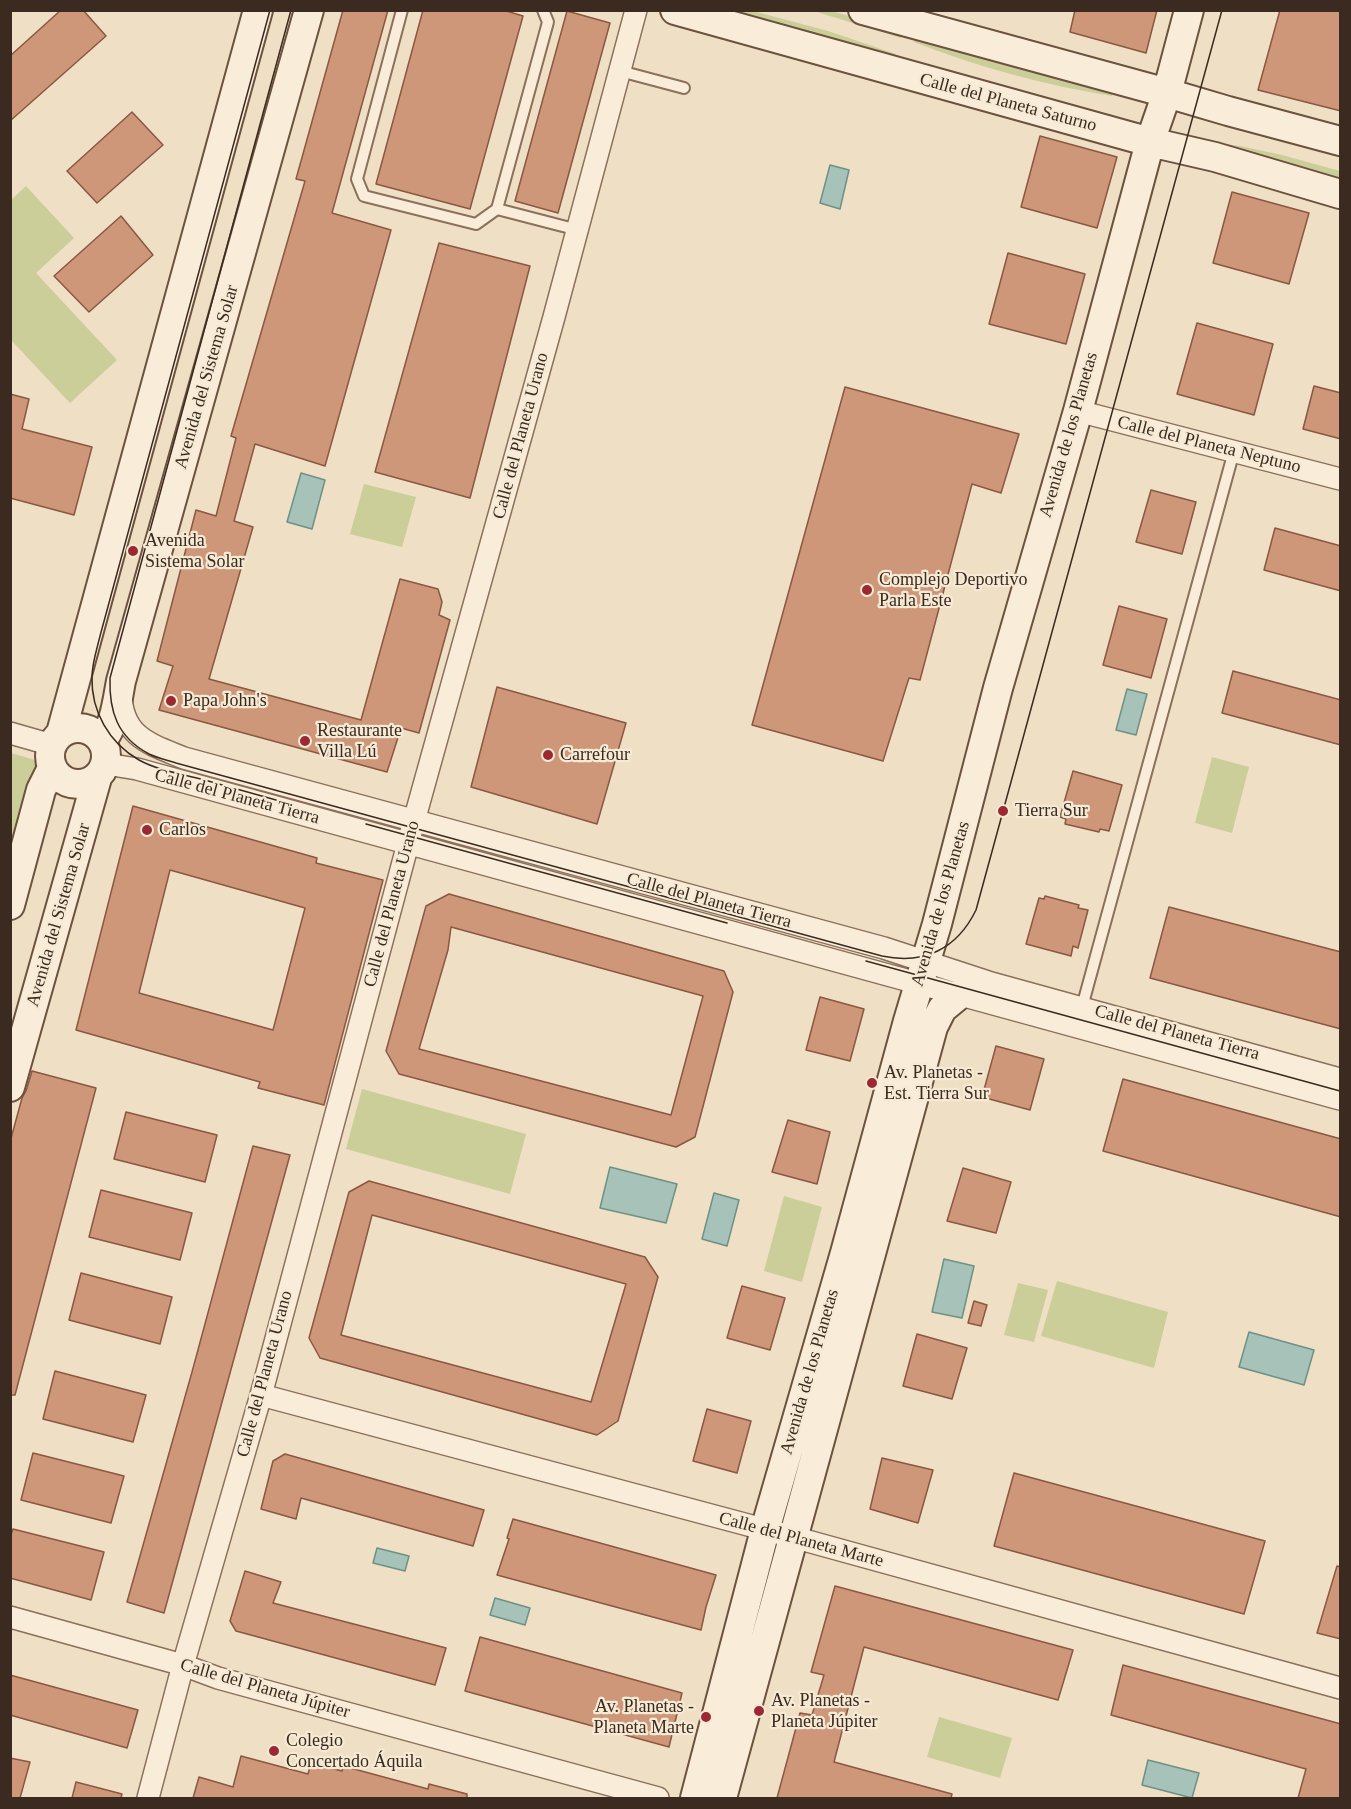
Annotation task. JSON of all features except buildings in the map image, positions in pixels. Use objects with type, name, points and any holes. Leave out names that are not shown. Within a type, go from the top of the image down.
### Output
[{"type":"street","points":[[11,903],[258,10]]},
{"type":"street","name":"Avenida del Sistema Solar","points":[[10,1087],[309,10]]},
{"type":"street","name":"Calle del Planeta Urano","points":[[148,1798],[183,1665],[261,1395],[414,821],[578,230],[636,10]]},
{"type":"street","name":"Calle del Planeta Saturno","points":[[675,10],[1341,194]]},
{"type":"street","points":[[862,10],[1341,141]]},
{"type":"street","name":"Avenida de los Planetas","points":[[695,1798],[765,1530],[845,1253],[922,973],[938,924],[998,688],[1078,411],[1150,142],[1167,93],[1189,10]]},
{"type":"street","points":[[1184,151],[1178,142],[1175,124],[1180,111],[1197,102]]},
{"type":"street","name":"Calle del Planeta Neptuno","points":[[1078,411],[1341,479]]},
{"type":"street","name":"Calle del Planeta Tierra","points":[[121,681],[122,704],[127,724],[148,743],[184,759],[884,948],[959,995],[1341,1099]]},
{"type":"street","points":[[70,729],[88,730],[96,734],[102,761],[90,782],[72,784],[57,776],[55,749],[70,729]]},
{"type":"street","points":[[10,733],[55,749]]},
{"type":"street","name":"Calle del Planeta Tierra","points":[[102,761],[408,844],[922,973],[988,982],[1341,1079]]},
{"type":"street","name":"Avenida de los Planetas","points":[[722,1798],[933,1027],[942,1009],[959,995]]},
{"type":"street","name":"Calle del Planeta Marte","points":[[261,1395],[793,1537],[1341,1688]]},
{"type":"street","name":"Calle del Planeta Júpiter","points":[[10,1617],[183,1665],[218,1678],[658,1798]]},
{"type":"lane","points":[[402,10],[357,179],[364,196],[476,224],[497,209],[548,22],[543,10]]},
{"type":"lane","points":[[620,71],[684,88]]},
{"type":"lane","points":[[497,209],[578,230]]},
{"type":"lane","points":[[1082,1007],[1234,451]]},
{"type":"green space","points":[[709,11],[753,11],[828,31],[896,54],[894,61]]},
{"type":"green space","points":[[814,11],[831,11],[903,31],[901,38]]},
{"type":"green space","points":[[916,34],[1114,89],[1112,96],[1036,81],[962,59],[914,42]]},
{"type":"green space","points":[[1225,144],[1282,155],[1340,171],[1340,183],[1223,152]]},
{"type":"green space","points":[[26,186],[74,238],[36,273],[117,360],[70,403],[11,340],[11,200]]},
{"type":"green space","points":[[364,484],[416,497],[402,547],[350,534]]},
{"type":"green space","points":[[11,753],[42,762],[11,878]]},
{"type":"green space","points":[[1212,757],[1249,767],[1232,833],[1195,823]]},
{"type":"green space","points":[[362,1089],[526,1134],[510,1194],[346,1149]]},
{"type":"green space","points":[[784,1196],[822,1207],[802,1282],[764,1271]]},
{"type":"green space","points":[[1057,1281],[1168,1312],[1154,1368],[1041,1336]]},
{"type":"green space","points":[[1018,1283],[1048,1290],[1034,1342],[1004,1335]]},
{"type":"green space","points":[[939,1717],[1012,1738],[1000,1778],[927,1757]]},
{"type":"shaded area","points":[[830,165],[849,170],[840,209],[820,203]]},
{"type":"shaded area","points":[[301,473],[325,480],[312,529],[287,522]]},
{"type":"shaded area","points":[[1127,689],[1147,694],[1136,735],[1116,730]]},
{"type":"shaded area","points":[[610,1167],[677,1184],[666,1223],[600,1208]]},
{"type":"shaded area","points":[[714,1193],[739,1200],[727,1246],[702,1239]]},
{"type":"shaded area","points":[[944,1259],[974,1266],[962,1318],[932,1312]]},
{"type":"shaded area","points":[[1249,1332],[1314,1350],[1304,1385],[1239,1367]]},
{"type":"shaded area","points":[[377,1548],[409,1556],[405,1571],[373,1563]]},
{"type":"shaded area","points":[[495,1598],[530,1608],[525,1625],[490,1615]]},
{"type":"shaded area","points":[[1148,1760],[1199,1773],[1192,1798],[1142,1785]]},
{"type":"tram line","points":[[270,10],[100,636],[92,677],[95,702],[104,725],[128,753],[161,769],[276,800]]},
{"type":"tram line","points":[[291,10],[110,678],[113,712],[122,731],[129,740],[149,754],[176,763],[882,956],[897,958],[925,956],[938,951],[959,935],[976,910],[1222,10]]},
{"type":"tram line","points":[[366,824],[727,923]]},
{"type":"tram line","points":[[866,961],[1340,1091]]},
{"type":"place","name":"Avenida Sistema Solar","points":[[133,551]]},
{"type":"place","name":"Complejo Deportivo Parla Este","points":[[867,590]]},
{"type":"place","name":"Papa John's","points":[[171,701]]},
{"type":"place","name":"Restaurante Villa Lú","points":[[305,741]]},
{"type":"place","name":"Carrefour","points":[[548,755]]},
{"type":"place","name":"Tierra Sur","points":[[1003,811]]},
{"type":"place","name":"Carlos","points":[[147,830]]},
{"type":"place","name":"Av. Planetas - Est. Tierra Sur","points":[[872,1083]]},
{"type":"place","name":"Av. Planetas - Planeta Júpiter","points":[[759,1711]]},
{"type":"place","name":"Av. Planetas - Planeta Marte","points":[[706,1717]]},
{"type":"place","name":"Colegio Concertado Áquila","points":[[274,1751]]}]
